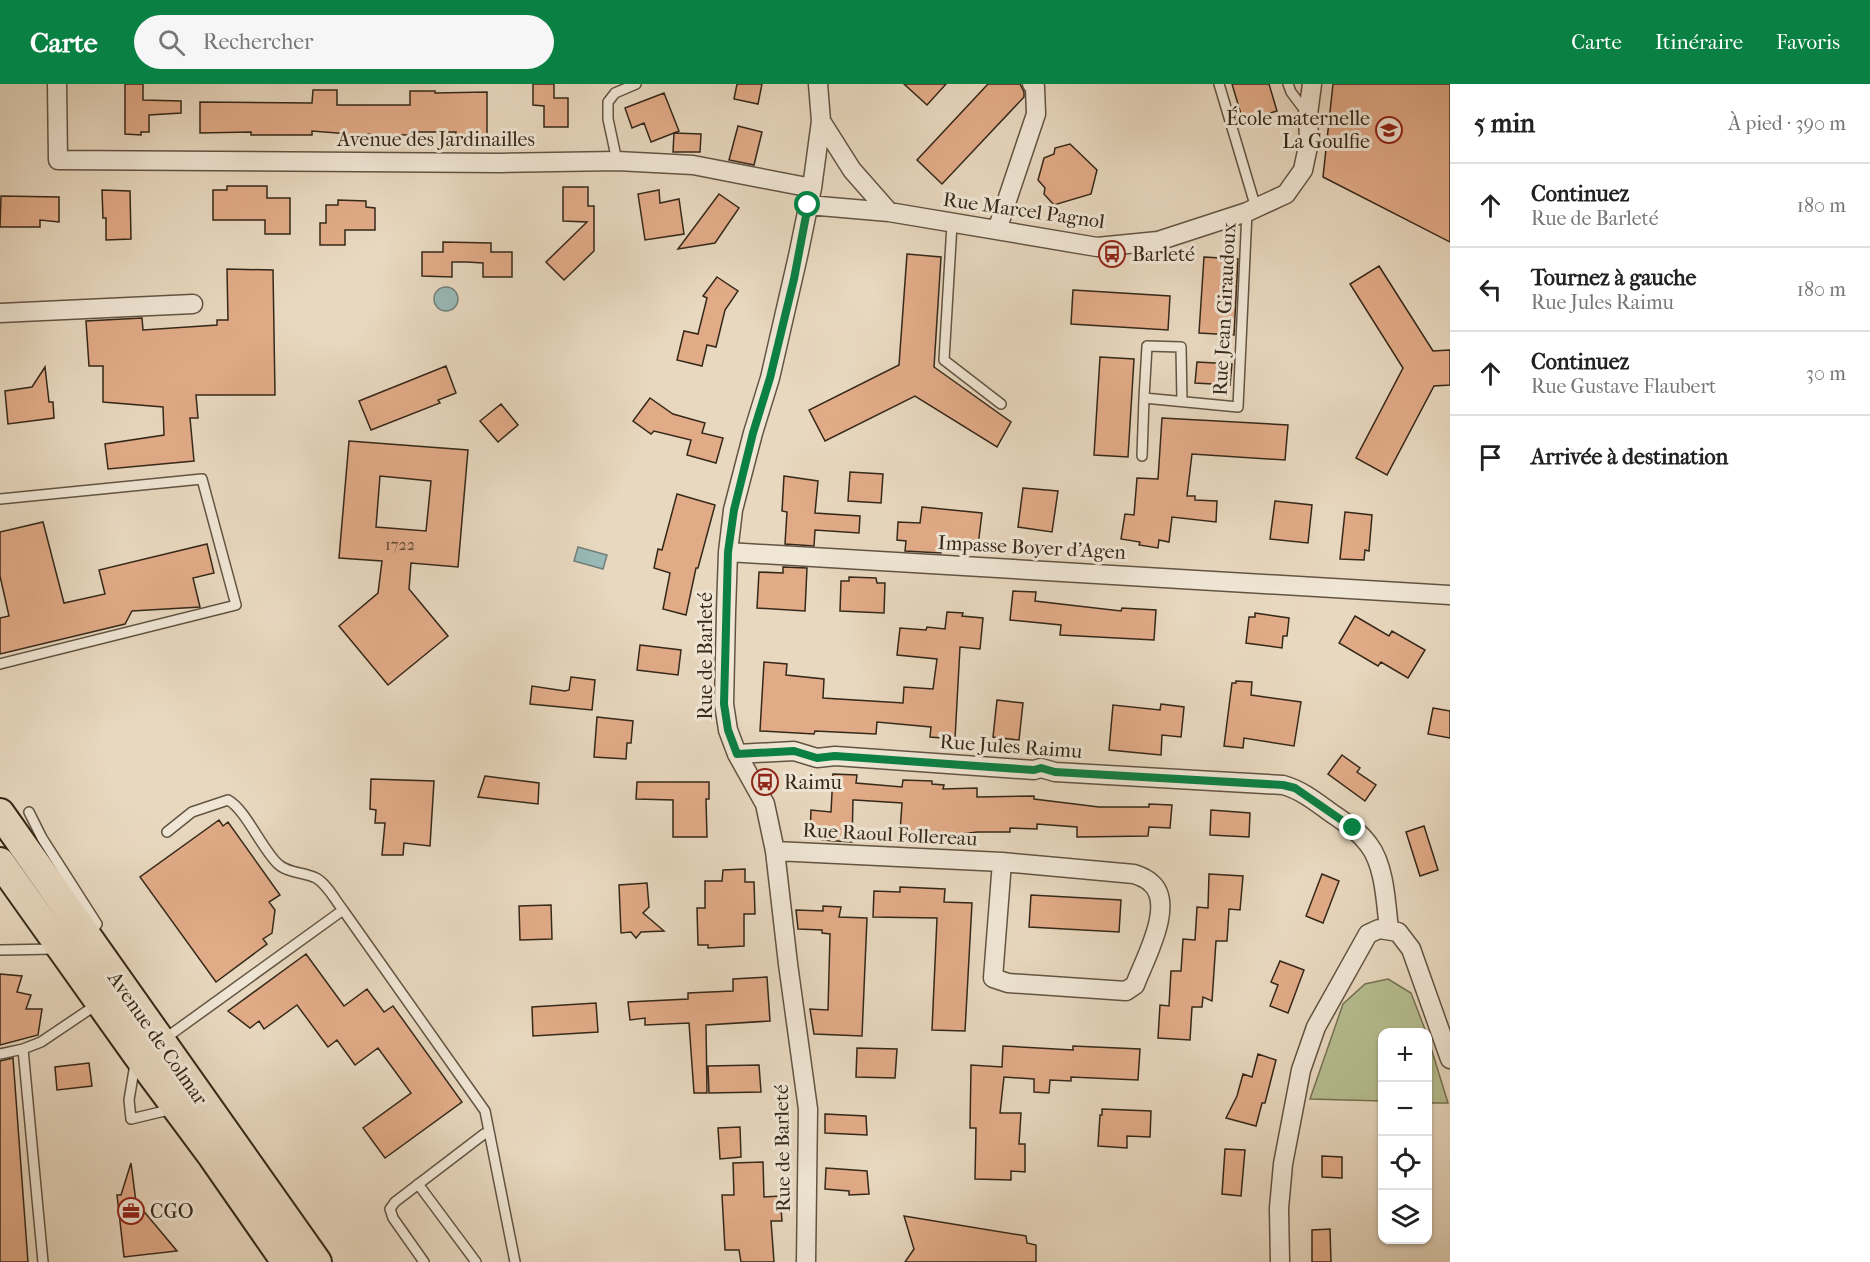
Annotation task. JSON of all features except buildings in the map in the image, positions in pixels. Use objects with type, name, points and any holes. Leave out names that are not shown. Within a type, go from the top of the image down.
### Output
[{"type":"main road","name":"Avenue de Colmar","points":[[0,813],[75,943],[149,1049],[317,1262]]},
{"type":"main road","name":"Avenue de Colmar","points":[[0,862],[75,943],[101,1002],[149,1049],[177,1108],[283,1261]]},
{"type":"street","name":"Avenue des Jardinailles","points":[[57,84],[58,160],[500,163],[617,161],[693,165],[810,196]]},
{"type":"street","name":"Rue de Barleté","points":[[806,1262],[808,1109],[775,851],[770,818],[757,787],[737,754],[728,730],[724,704],[728,552],[734,510],[794,279],[821,121],[818,84]]},
{"type":"street","points":[[997,230],[1036,114],[1035,87],[1032,84]]},
{"type":"street","name":"Rue Marcel Pagnol","points":[[810,196],[952,224],[1098,247],[1158,241],[1251,210],[1286,194],[1303,170],[1309,142],[1308,114],[1312,84]]},
{"type":"street","points":[[821,121],[852,170],[889,212]]},
{"type":"street","points":[[0,313],[193,304]]},
{"type":"street","name":"Impasse Boyer d'Agen","points":[[728,552],[1450,594]]},
{"type":"street","name":"Rue Jules Raimu","points":[[737,754],[794,751],[817,758],[835,756],[1034,770],[1041,768],[1055,772],[1283,785],[1295,788],[1353,828],[1370,846],[1377,859],[1384,886],[1389,930]]},
{"type":"street","name":"Rue Raoul Follereau","points":[[775,851],[1002,862],[1134,874],[1151,882],[1161,899],[1160,921],[1135,985],[1126,991],[1008,983],[993,978],[1002,862]]},
{"type":"street","points":[[1280,1262],[1279,1208],[1283,1164],[1301,1070],[1316,1027],[1368,934],[1379,929],[1398,932],[1411,950],[1450,1059]]},
{"type":"lane","points":[[617,161],[608,118],[608,102],[615,93],[636,84]]},
{"type":"lane","name":"Rue Jean Giraudoux","points":[[1182,402],[1238,407],[1251,210],[1219,84]]},
{"type":"lane","points":[[1288,84],[1291,92],[1308,114]]},
{"type":"lane","points":[[952,224],[944,360],[1000,404]]},
{"type":"lane","points":[[1142,456],[1144,398],[1147,346],[1181,347],[1182,402],[1144,398]]},
{"type":"lane","points":[[0,500],[202,479],[236,605],[0,664]]},
{"type":"lane","points":[[167,832],[192,812],[228,800],[236,804],[264,848],[279,866],[313,876],[321,881],[485,1111],[515,1262]]},
{"type":"lane","points":[[0,951],[75,943],[97,924],[42,838],[29,812]]},
{"type":"lane","points":[[177,1108],[131,1119],[129,1100],[134,1067],[149,1049],[343,910]]},
{"type":"lane","points":[[0,1054],[24,1049],[41,1042],[101,1002]]},
{"type":"lane","points":[[24,1049],[42,1262]]},
{"type":"lane","points":[[424,1262],[393,1218],[390,1209],[395,1202],[418,1184],[484,1134],[489,1133]]},
{"type":"lane","points":[[418,1184],[476,1262]]},
{"type":"green space","points":[[1388,979],[1411,993],[1424,1028],[1378,1028],[1378,1101],[1310,1099],[1343,1004],[1365,984]]},
{"type":"green space","points":[[1432,1051],[1448,1103],[1432,1103]]},
{"type":"water","points":[[446,287],[451,288],[457,294],[457,304],[451,310],[446,311],[441,310],[435,304],[434,299],[435,294],[441,288]]},
{"type":"water","points":[[578,547],[607,555],[603,569],[574,561]]},
{"type":"place","name":"École maternelle La Goulfie","points":[[1389,130]]},
{"type":"place","name":"Barleté","points":[[1112,254]]},
{"type":"place","name":"Raimu","points":[[765,782]]},
{"type":"place","name":"CGO","points":[[131,1211]]},
{"type":"route","points":[[808,205],[794,279],[770,378],[753,433],[734,510],[728,552],[724,704],[728,730],[737,754],[794,751],[817,758],[835,756],[1283,785],[1295,788],[1353,828]]}]
